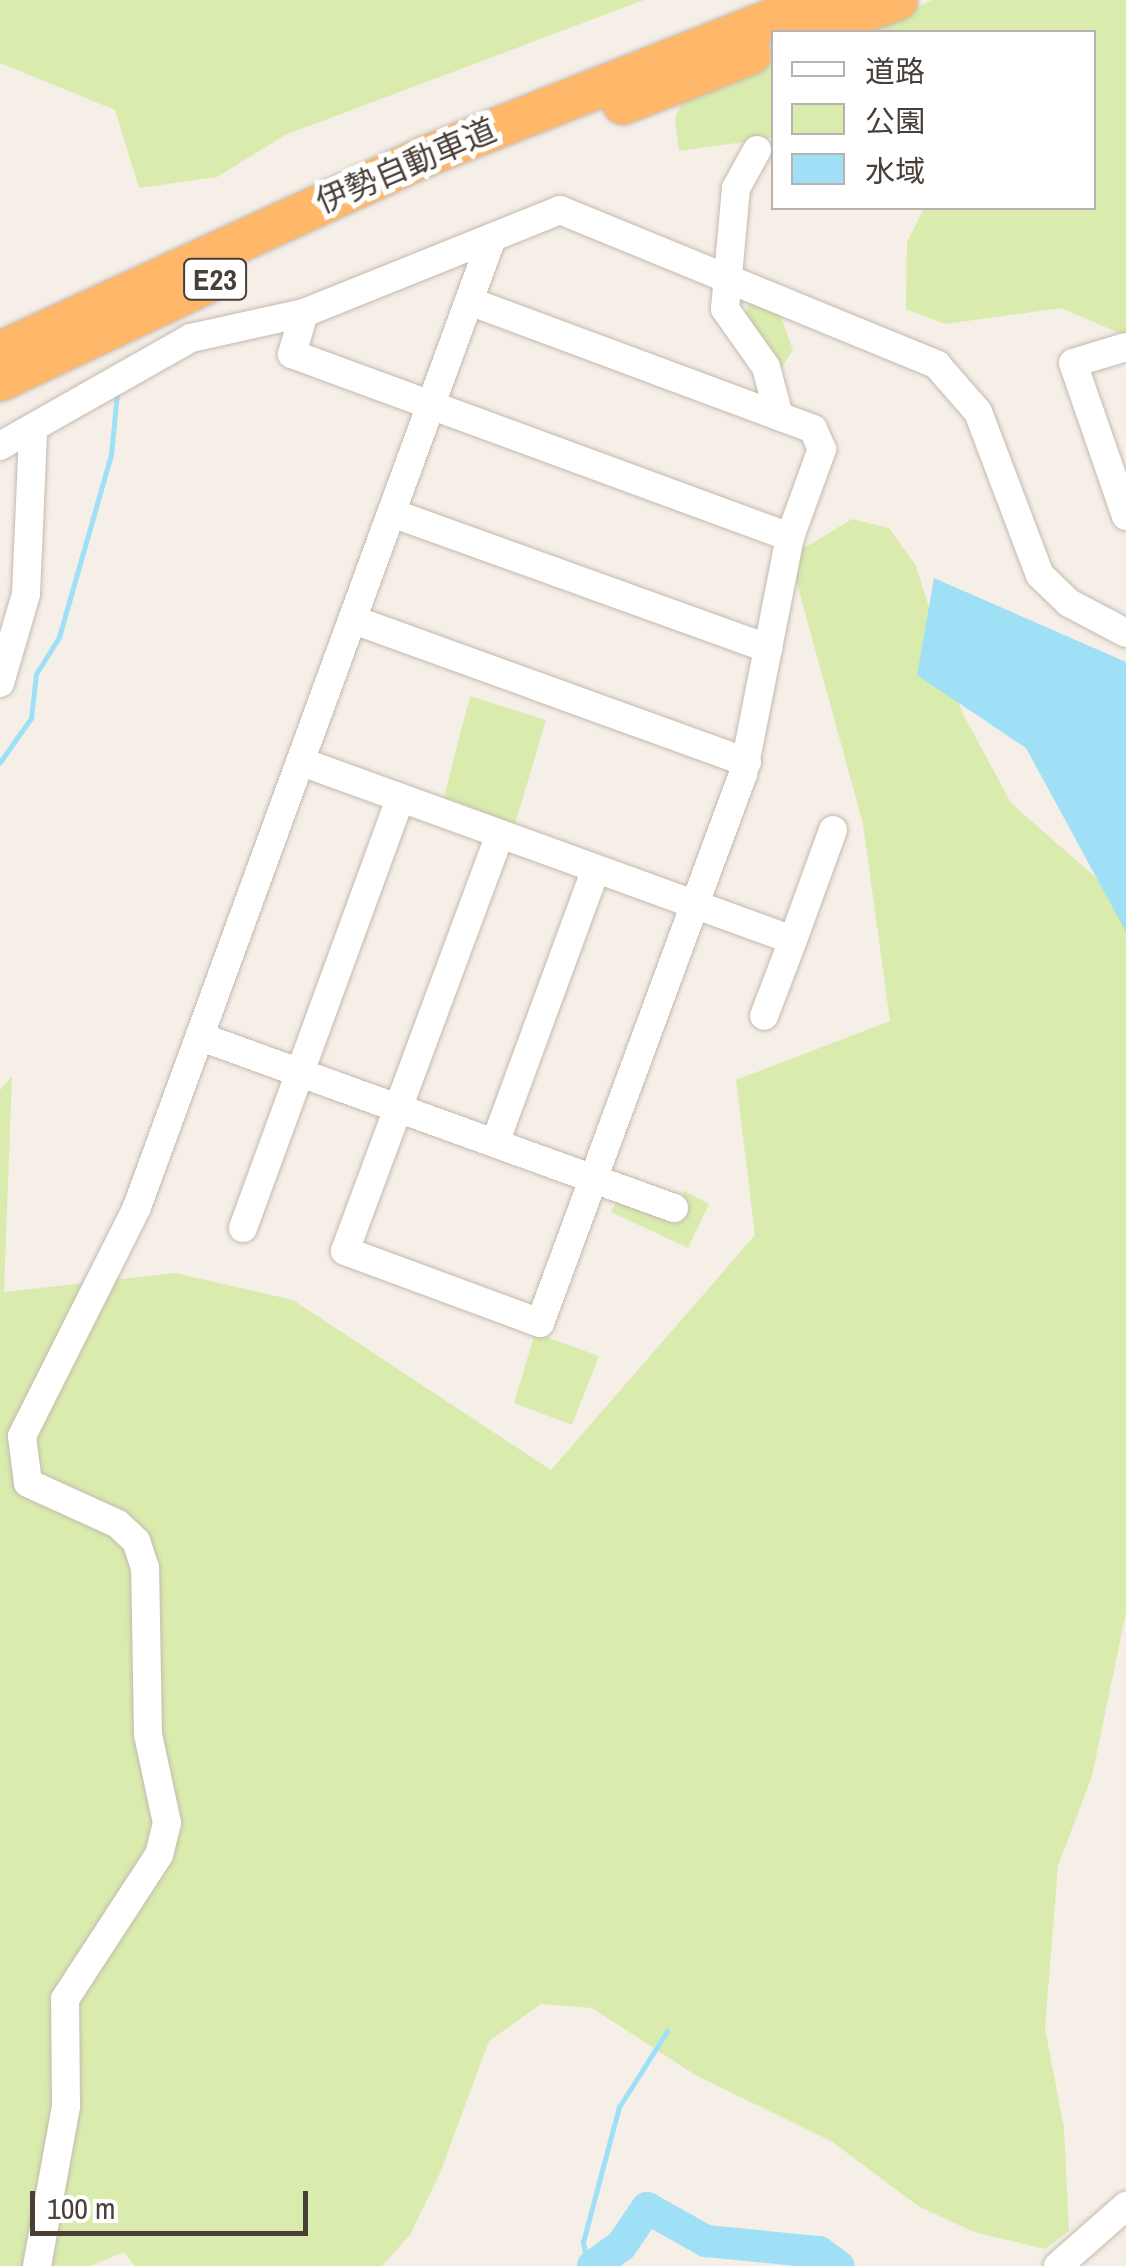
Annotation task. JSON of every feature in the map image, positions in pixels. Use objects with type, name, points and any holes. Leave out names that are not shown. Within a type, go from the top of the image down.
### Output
[{"type":"highway","name":"伊勢自動車道","points":[[0,352],[821,0]]},
{"type":"highway","points":[[814,30],[885,4]]},
{"type":"highway","name":"伊勢自動車道","points":[[0,381],[428,169],[771,47]]},
{"type":"street","points":[[757,150],[736,188],[725,309],[766,367],[779,416]]},
{"type":"street","points":[[0,446],[32,434],[191,338],[304,313],[560,210],[726,272],[898,344],[954,380],[978,412],[1040,575],[1069,603],[1125,628]]},
{"type":"street","points":[[37,2266],[66,2106],[65,1999],[159,1855],[167,1824],[148,1734],[146,1568],[136,1541],[118,1524],[44,1496],[28,1483],[19,1458],[22,1436],[137,1207],[492,238]]},
{"type":"street","points":[[469,301],[813,429],[822,449],[790,537],[747,762],[540,1323],[345,1250],[500,834]]},
{"type":"street","points":[[304,313],[292,354],[790,537]]},
{"type":"street","points":[[1126,347],[1074,363],[1126,516]]},
{"type":"street","points":[[0,683],[26,594],[32,434]]},
{"type":"street","points":[[392,513],[768,648]]},
{"type":"street","points":[[354,620],[747,762]]},
{"type":"street","points":[[302,762],[793,940]]},
{"type":"street","points":[[243,1228],[400,798]]},
{"type":"street","points":[[764,1016],[833,830]]},
{"type":"street","points":[[494,1143],[596,869]]},
{"type":"street","points":[[201,1036],[674,1208]]},
{"type":"street","points":[[1058,2266],[1126,2206]]},
{"type":"green space","points":[[0,0],[644,0],[285,135],[217,177],[139,188],[115,110],[0,63]]},
{"type":"green space","points":[[932,0],[1126,0],[1126,336],[1061,308],[945,324],[906,309],[907,242],[923,210],[1096,210],[1096,30],[867,30]]},
{"type":"green space","points":[[771,61],[771,138],[679,151],[675,119],[684,97]]},
{"type":"green space","points":[[753,296],[776,304],[793,350],[779,371],[744,316]]},
{"type":"green space","points":[[852,519],[889,528],[916,566],[962,712],[1011,803],[1126,904],[1126,1613],[1092,1776],[1058,1866],[1045,2028],[1064,2128],[1069,2231],[1045,2249],[974,2232],[918,2206],[831,2141],[697,2076],[592,2008],[541,2004],[489,2041],[440,2173],[410,2235],[382,2266],[135,2266],[124,2252],[91,2266],[0,2266],[0,1090],[12,1076],[4,1292],[175,1273],[293,1300],[551,1470],[755,1235],[736,1080],[890,1021],[863,824],[784,536],[806,547]]},
{"type":"green space","points":[[470,696],[546,720],[515,824],[444,797]]},
{"type":"green space","points":[[684,1191],[709,1204],[688,1248],[611,1212],[619,1197],[671,1220]]},
{"type":"green space","points":[[535,1333],[599,1356],[572,1425],[514,1403]]},
{"type":"water","points":[[934,578],[1126,662],[1126,932],[1026,748],[917,675]]},
{"type":"waterway","points":[[0,762],[31,718],[36,674],[59,637],[111,455],[117,393]]},
{"type":"waterway","points":[[588,2266],[583,2242],[619,2107],[667,2031]]},
{"type":"waterway","points":[[593,2266],[621,2246],[647,2208],[706,2241],[819,2252],[838,2266]]}]
